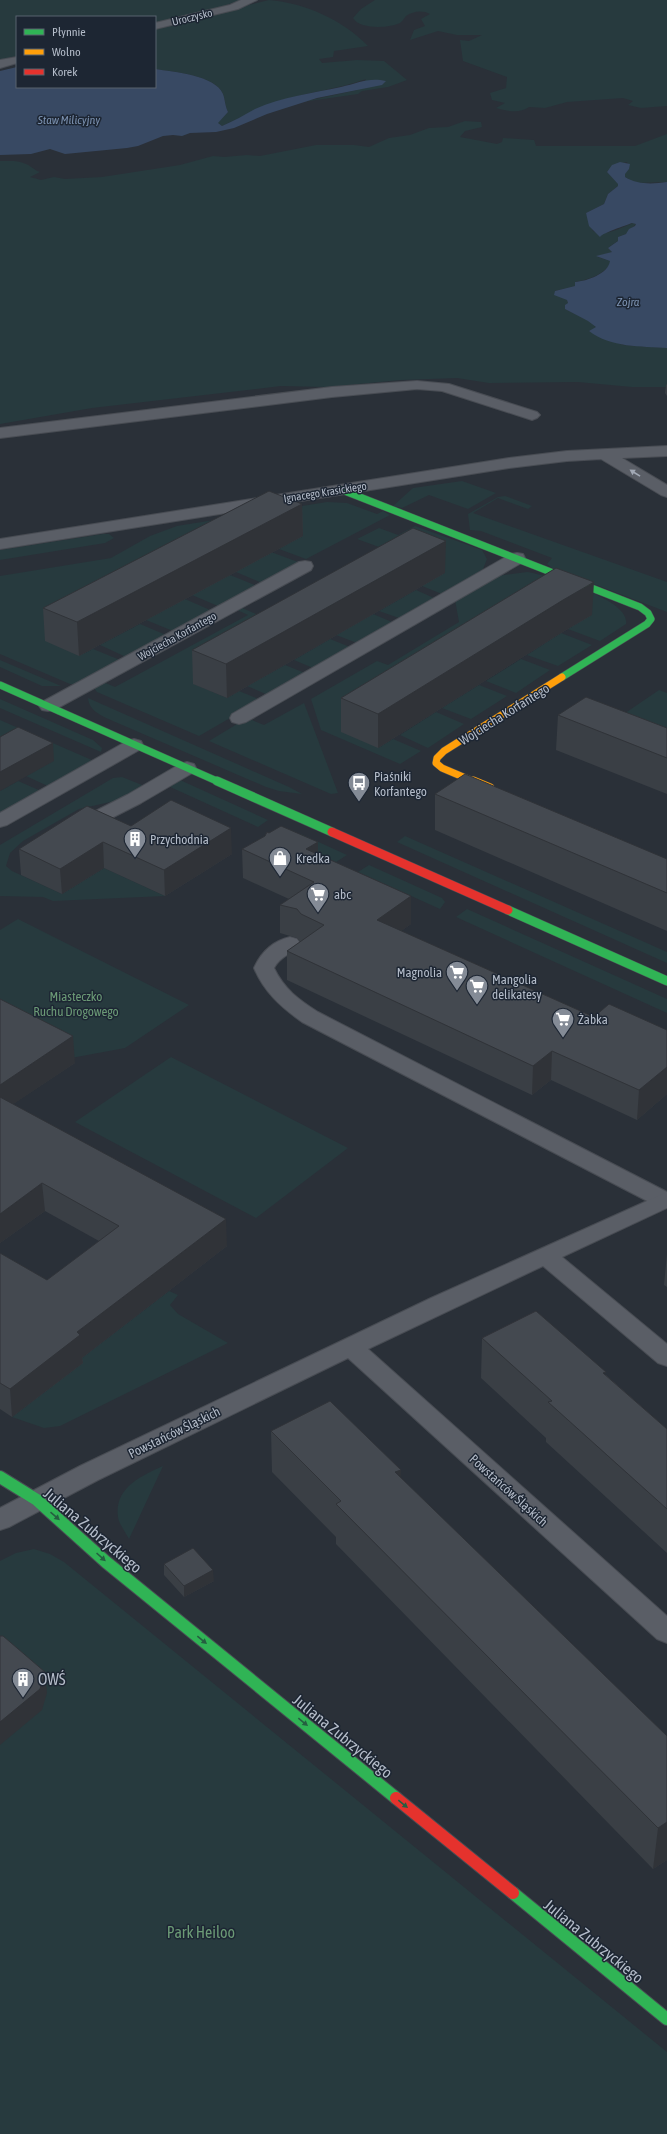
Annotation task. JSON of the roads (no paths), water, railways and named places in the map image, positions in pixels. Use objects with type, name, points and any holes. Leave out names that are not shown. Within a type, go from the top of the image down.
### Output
[{"type":"street","name":"Uroczysko","points":[[156,26],[234,7],[251,0]]},
{"type":"street","points":[[0,64],[16,60]]},
{"type":"street","points":[[0,433],[332,392],[417,385],[444,386],[532,415]]},
{"type":"street","name":"Ignacego Krasickiego","points":[[0,544],[509,463],[567,456],[667,451]]},
{"type":"street","points":[[604,454],[667,492]]},
{"type":"street","name":"Wojciecha Korfantego","points":[[342,490],[640,607],[648,613],[650,619],[647,624],[444,751],[437,758],[436,763],[442,768],[497,790]]},
{"type":"street","points":[[239,718],[517,558]]},
{"type":"street","name":"Wojciecha Korfantego","points":[[48,706],[305,566]]},
{"type":"street","points":[[0,685],[667,981]]},
{"type":"street","points":[[0,821],[134,745]]},
{"type":"street","points":[[61,838],[187,768]]},
{"type":"street","points":[[290,943],[269,957],[264,968],[270,983],[288,1002],[304,1013],[665,1200]]},
{"type":"street","name":"Powstańców Śląskich","points":[[0,1520],[89,1473],[350,1347],[665,1200]]},
{"type":"street","points":[[546,1256],[667,1357]]},
{"type":"street","name":"Powstańców Śląskich","points":[[350,1347],[667,1632]]},
{"type":"street","name":"Juliana Zubrzyckiego","points":[[0,1477],[37,1500],[106,1562],[667,2019]]},
{"type":"water","name":"Staw Milicyjny","points":[[16,67],[16,88],[156,88],[156,69],[183,73],[212,82],[219,88],[223,94],[228,112],[218,123],[222,126],[255,109],[287,98],[364,81],[386,81],[382,85],[317,98],[267,114],[234,128],[216,132],[190,133],[182,136],[163,136],[138,146],[127,148],[65,154],[50,149],[31,154],[0,155],[0,71]]},
{"type":"water","name":"Zojra","points":[[620,162],[630,164],[625,177],[630,180],[646,183],[667,182],[667,348],[626,345],[607,341],[598,337],[589,331],[596,327],[565,309],[565,305],[568,303],[567,300],[554,295],[555,291],[575,286],[575,282],[596,276],[605,270],[610,261],[596,256],[612,252],[608,248],[618,241],[618,237],[626,234],[629,229],[636,224],[632,223],[610,231],[600,237],[589,226],[586,213],[604,204],[608,194],[618,186],[618,184],[607,172],[612,165]]},
{"type":"place","name":"Piaśniki Korfantego","points":[[359,802]]},
{"type":"place","name":"Przychodnia","points":[[135,858]]},
{"type":"place","name":"Kredka","points":[[280,878]]},
{"type":"place","name":"abc","points":[[318,914]]},
{"type":"place","name":"Magnolia","points":[[457,992]]},
{"type":"place","name":"Mangolia delikatesy","points":[[477,1006]]},
{"type":"place","name":"Żabka","points":[[563,1038]]},
{"type":"place","name":"OWŚ","points":[[23,1698]]},
{"type":"park label","name":"Miasteczko Ruchu Drogowego","points":[[76,1004]]},
{"type":"park label","name":"Park Heiloo","points":[[201,1932]]}]
